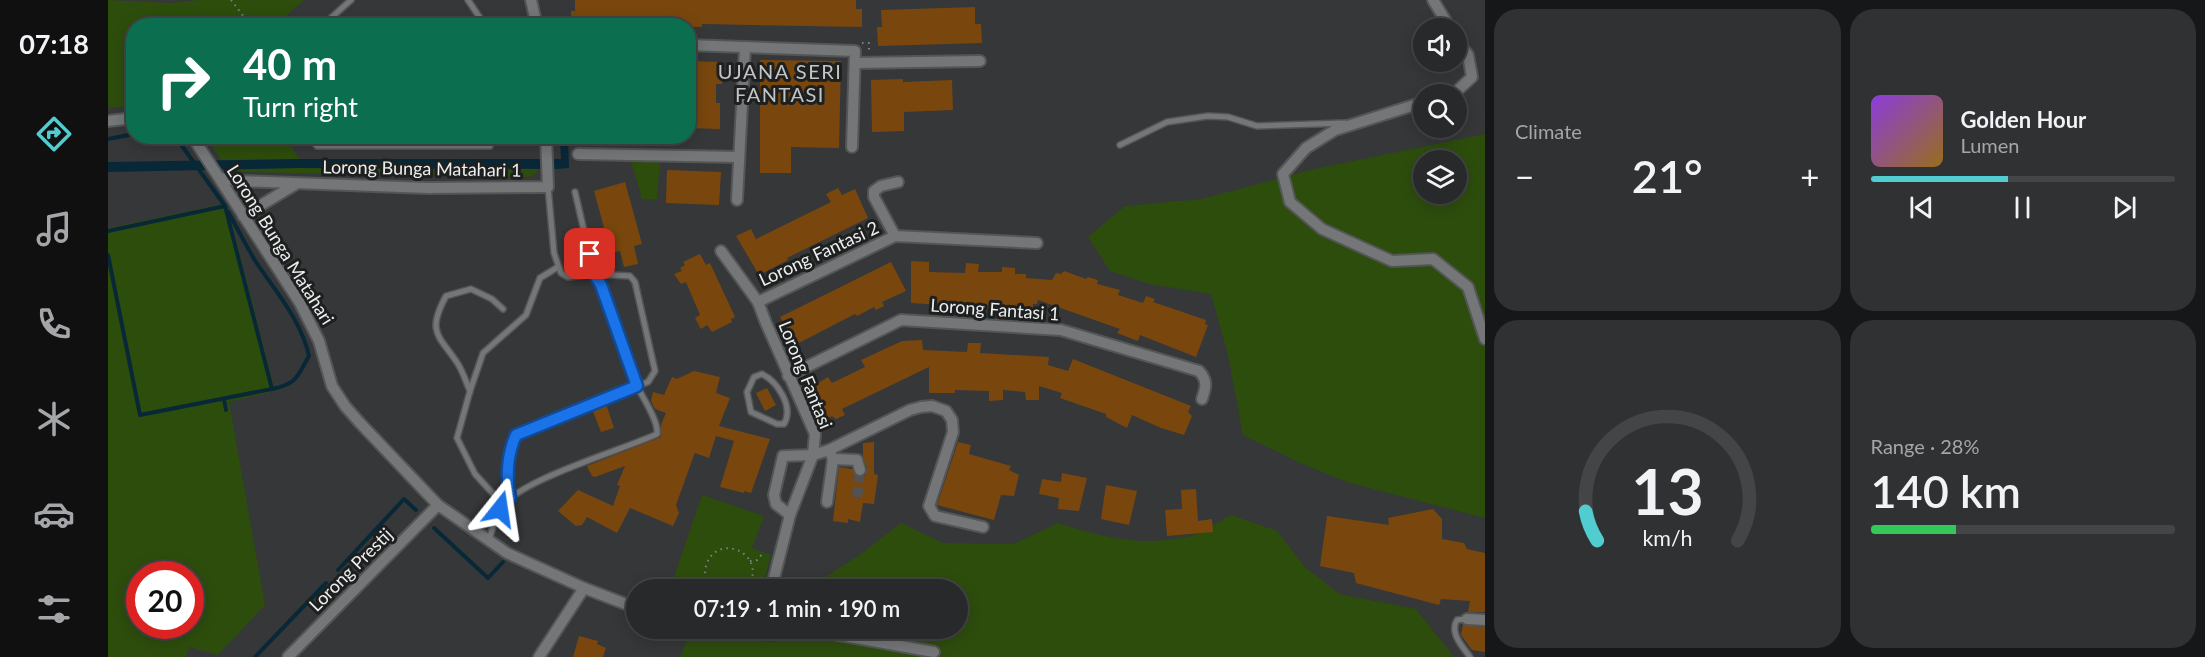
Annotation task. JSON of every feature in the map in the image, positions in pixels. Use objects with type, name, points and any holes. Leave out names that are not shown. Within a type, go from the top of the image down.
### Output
[{"type":"street","points":[[531,0],[535,18]]},
{"type":"street","points":[[1433,0],[1444,18]]},
{"type":"street","points":[[696,45],[856,47],[852,147]]},
{"type":"street","points":[[737,200],[745,47]]},
{"type":"street","points":[[1464,84],[1472,77],[1467,55]]},
{"type":"street","points":[[855,63],[980,61]]},
{"type":"street","points":[[1413,105],[1335,130],[1306,148],[1283,174],[1290,202],[1322,229],[1392,261],[1433,259],[1468,286],[1485,339]]},
{"type":"street","points":[[108,121],[126,119]]},
{"type":"street","name":"Lorong Bunga Matahari","points":[[197,144],[312,324],[332,386],[345,406],[438,505],[507,553],[626,604]]},
{"type":"street","points":[[546,144],[548,187]]},
{"type":"street","points":[[578,154],[739,157]]},
{"type":"street","name":"Lorong Bunga Matahari 1","points":[[220,178],[428,188],[548,187]]},
{"type":"street","points":[[895,236],[874,197],[874,191],[881,186],[898,182]]},
{"type":"street","name":"Lorong Bunga Matahari 1","points":[[243,216],[296,183]]},
{"type":"street","name":"Lorong Fantasi 2","points":[[758,302],[895,236],[1037,243]]},
{"type":"street","name":"Lorong Fantasi","points":[[721,251],[758,302],[815,434],[813,455],[790,515],[774,579]]},
{"type":"street","name":"Lorong Fantasi 1","points":[[788,376],[901,320],[1061,330],[1199,371],[1207,385],[1202,399]]},
{"type":"street","points":[[831,454],[910,410],[932,406],[946,411],[952,420],[953,432],[929,506],[935,516],[983,527]]},
{"type":"street","points":[[827,502],[831,454]]},
{"type":"street","points":[[790,515],[776,504],[774,495],[783,456],[831,454],[857,460],[860,470]]},
{"type":"street","name":"Lorong Prestij","points":[[288,657],[438,505]]},
{"type":"street","points":[[538,657],[584,588]]},
{"type":"street","points":[[1467,619],[1485,620]]},
{"type":"street","points":[[861,639],[934,652]]},
{"type":"lane","points":[[331,18],[351,0]]},
{"type":"lane","points":[[468,0],[480,18]]},
{"type":"lane","points":[[1120,146],[1167,122],[1208,116],[1228,117],[1257,126],[1359,122]]},
{"type":"lane","points":[[315,144],[317,146],[490,146],[490,144]]},
{"type":"lane","points":[[510,498],[506,480],[516,435],[648,382],[656,371],[635,282],[630,276],[594,274],[568,277],[561,273],[552,231],[548,187]]},
{"type":"lane","points":[[489,540],[500,509],[510,498],[547,477],[657,434],[658,429],[637,386],[601,285],[594,274],[575,192]]},
{"type":"lane","points":[[500,509],[496,496],[475,474],[457,438],[483,354],[526,315],[540,278],[558,267]]},
{"type":"lane","points":[[470,391],[459,366],[437,336],[437,312],[446,296],[471,289],[492,299],[503,309]]},
{"type":"lane","points":[[762,374],[769,377],[786,403],[787,416],[784,424],[777,424],[751,412],[747,392],[754,377],[762,374]]},
{"type":"lane","points":[[786,403],[798,398]]},
{"type":"lane","points":[[1467,619],[1456,620],[1454,632],[1470,657]]},
{"type":"path","points":[[231,0],[245,18]]},
{"type":"path","points":[[856,47],[869,43],[869,57]]},
{"type":"path","points":[[706,579],[705,567],[708,560],[714,553],[730,548],[738,550],[750,561],[752,579]]},
{"type":"path","points":[[750,561],[757,560],[764,552]]},
{"type":"green space","points":[[108,0],[170,3],[197,0],[304,0],[284,18],[126,18],[126,107],[108,108]]},
{"type":"green space","points":[[1485,134],[1485,518],[1350,483],[1300,463],[1243,435],[1228,355],[1211,294],[1149,284],[1110,271],[1088,237],[1125,206],[1202,199],[1314,169]]},
{"type":"green space","points":[[211,144],[290,144],[299,159],[299,168],[537,169],[529,177],[239,172],[226,167]]},
{"type":"green space","points":[[631,161],[660,162],[657,199],[642,199]]},
{"type":"green space","points":[[227,203],[275,391],[229,402],[265,605],[218,655],[190,647],[185,657],[108,657],[108,228]]},
{"type":"green space","points":[[702,495],[764,516],[752,548],[771,555],[765,579],[673,579]]},
{"type":"green space","points":[[1231,515],[1277,531],[1305,567],[1339,594],[1416,609],[1454,657],[680,657],[687,639],[775,642],[777,639],[968,639],[968,579],[822,579],[861,554],[901,523],[943,543],[1014,544],[1058,523],[1109,537],[1141,541],[1175,539],[1203,531]]},
{"type":"water","points":[[560,144],[568,144],[569,168],[557,169],[299,168],[108,172],[108,162],[561,159]]},
{"type":"building","points":[[575,0],[856,0],[856,9],[862,9],[862,27],[702,24],[702,27],[696,27],[696,18],[571,18],[571,11],[575,11]]},
{"type":"building","points":[[975,7],[975,24],[981,24],[982,43],[878,46],[877,27],[882,27],[881,10]]},
{"type":"building","points":[[760,60],[841,61],[839,148],[791,147],[791,173],[760,173]]},
{"type":"building","points":[[696,61],[722,62],[722,84],[716,84],[716,103],[720,103],[720,129],[696,128]]},
{"type":"building","points":[[903,79],[903,82],[952,80],[953,110],[904,112],[904,131],[872,132],[871,80]]},
{"type":"building","points":[[667,170],[721,172],[719,205],[666,203]]},
{"type":"building","points":[[625,182],[642,244],[634,246],[638,264],[624,267],[620,251],[611,253],[594,191]]},
{"type":"building","points":[[838,188],[842,195],[855,189],[868,218],[787,258],[788,260],[759,275],[736,236],[751,229],[756,239],[831,202],[826,194]]},
{"type":"building","points":[[700,254],[706,265],[710,263],[735,317],[731,319],[732,322],[712,332],[707,325],[701,329],[695,318],[700,315],[686,282],[681,284],[674,274],[682,271],[680,268],[685,265],[683,262]]},
{"type":"building","points":[[911,261],[929,262],[929,272],[965,273],[966,263],[979,264],[978,272],[1002,272],[1002,267],[1015,268],[1015,274],[1026,274],[1026,278],[1052,280],[1056,273],[1061,274],[1064,271],[1086,279],[1088,277],[1098,280],[1097,284],[1120,290],[1118,295],[1143,303],[1146,296],[1155,299],[1153,302],[1206,320],[1205,324],[1208,325],[1196,357],[1140,335],[1138,341],[1117,333],[1120,329],[1038,300],[1037,304],[1033,304],[1033,311],[911,303]]},
{"type":"building","points":[[891,262],[906,291],[882,302],[884,306],[876,310],[874,307],[857,316],[855,314],[795,345],[793,341],[785,346],[780,336],[788,332],[780,317]]},
{"type":"building","points":[[922,340],[923,350],[967,352],[968,343],[981,343],[980,353],[1049,357],[1048,365],[1068,371],[1073,359],[1191,406],[1188,412],[1192,416],[1184,435],[1132,415],[1127,428],[1106,417],[1106,414],[1060,398],[1062,393],[1039,386],[1039,400],[1026,400],[1025,392],[1003,390],[1003,400],[989,401],[989,391],[955,390],[955,393],[929,393],[929,367],[842,409],[845,415],[836,419],[832,416],[825,420],[818,408],[821,406],[810,388],[828,377],[832,383],[865,367],[861,360],[902,341]]},
{"type":"building","points":[[694,371],[720,377],[716,393],[730,398],[719,426],[770,439],[751,493],[720,487],[734,441],[716,436],[709,458],[695,453],[694,455],[676,505],[679,513],[673,526],[630,508],[617,533],[587,517],[582,525],[576,526],[558,511],[578,490],[613,506],[620,486],[617,485],[625,466],[595,477],[592,476],[587,466],[661,437],[661,425],[666,413],[655,409],[651,401],[653,392],[664,395],[672,377],[677,379]]},
{"type":"building","points":[[767,388],[776,405],[765,411],[756,393]]},
{"type":"building","points":[[606,404],[614,428],[601,432],[592,409]]},
{"type":"building","points":[[874,442],[874,474],[878,475],[874,504],[863,503],[860,522],[848,519],[848,523],[833,521],[839,467],[852,469],[858,477],[865,476],[867,468],[863,456],[863,443]]},
{"type":"building","points":[[958,442],[971,445],[969,454],[1011,466],[1009,470],[1019,475],[1014,496],[1001,495],[994,520],[937,505]]},
{"type":"building","points":[[1062,473],[1087,478],[1079,511],[1058,509],[1059,498],[1039,494],[1042,479],[1061,482]]},
{"type":"building","points":[[1106,485],[1137,491],[1129,525],[1101,519]]},
{"type":"building","points":[[1196,489],[1198,521],[1212,519],[1213,532],[1167,536],[1165,510],[1182,509],[1181,490]]},
{"type":"building","points":[[1433,509],[1442,519],[1442,539],[1464,543],[1467,549],[1485,553],[1485,612],[1468,612],[1470,601],[1441,599],[1439,605],[1356,583],[1354,573],[1320,566],[1327,516],[1389,525],[1388,518]]},
{"type":"building","points":[[1463,625],[1485,627],[1485,652],[1472,650],[1461,635]]},
{"type":"building","points":[[579,636],[598,641],[597,644],[606,648],[603,657],[573,657]]},
{"type":"waterway","points":[[108,139],[126,136]]},
{"type":"waterway","points":[[181,144],[225,206]]},
{"type":"waterway","points":[[108,231],[225,206]]},
{"type":"waterway","points":[[108,255],[140,415],[272,389],[225,206]]},
{"type":"waterway","points":[[228,212],[256,262],[294,318],[309,356],[292,382],[272,389]]},
{"type":"waterway","points":[[224,399],[226,410]]},
{"type":"waterway","points":[[338,570],[404,499],[416,510]]},
{"type":"waterway","points":[[434,528],[488,578],[503,562]]},
{"type":"waterway","points":[[255,657],[326,583]]},
{"type":"tunnel","points":[[857,497],[860,470]]},
{"type":"district","name":"UJANA SERI FANTASI","points":[[780,84]]},
{"type":"route","points":[[500,509],[510,498],[506,480],[516,435],[637,386],[601,285],[594,274],[590,254]]}]
